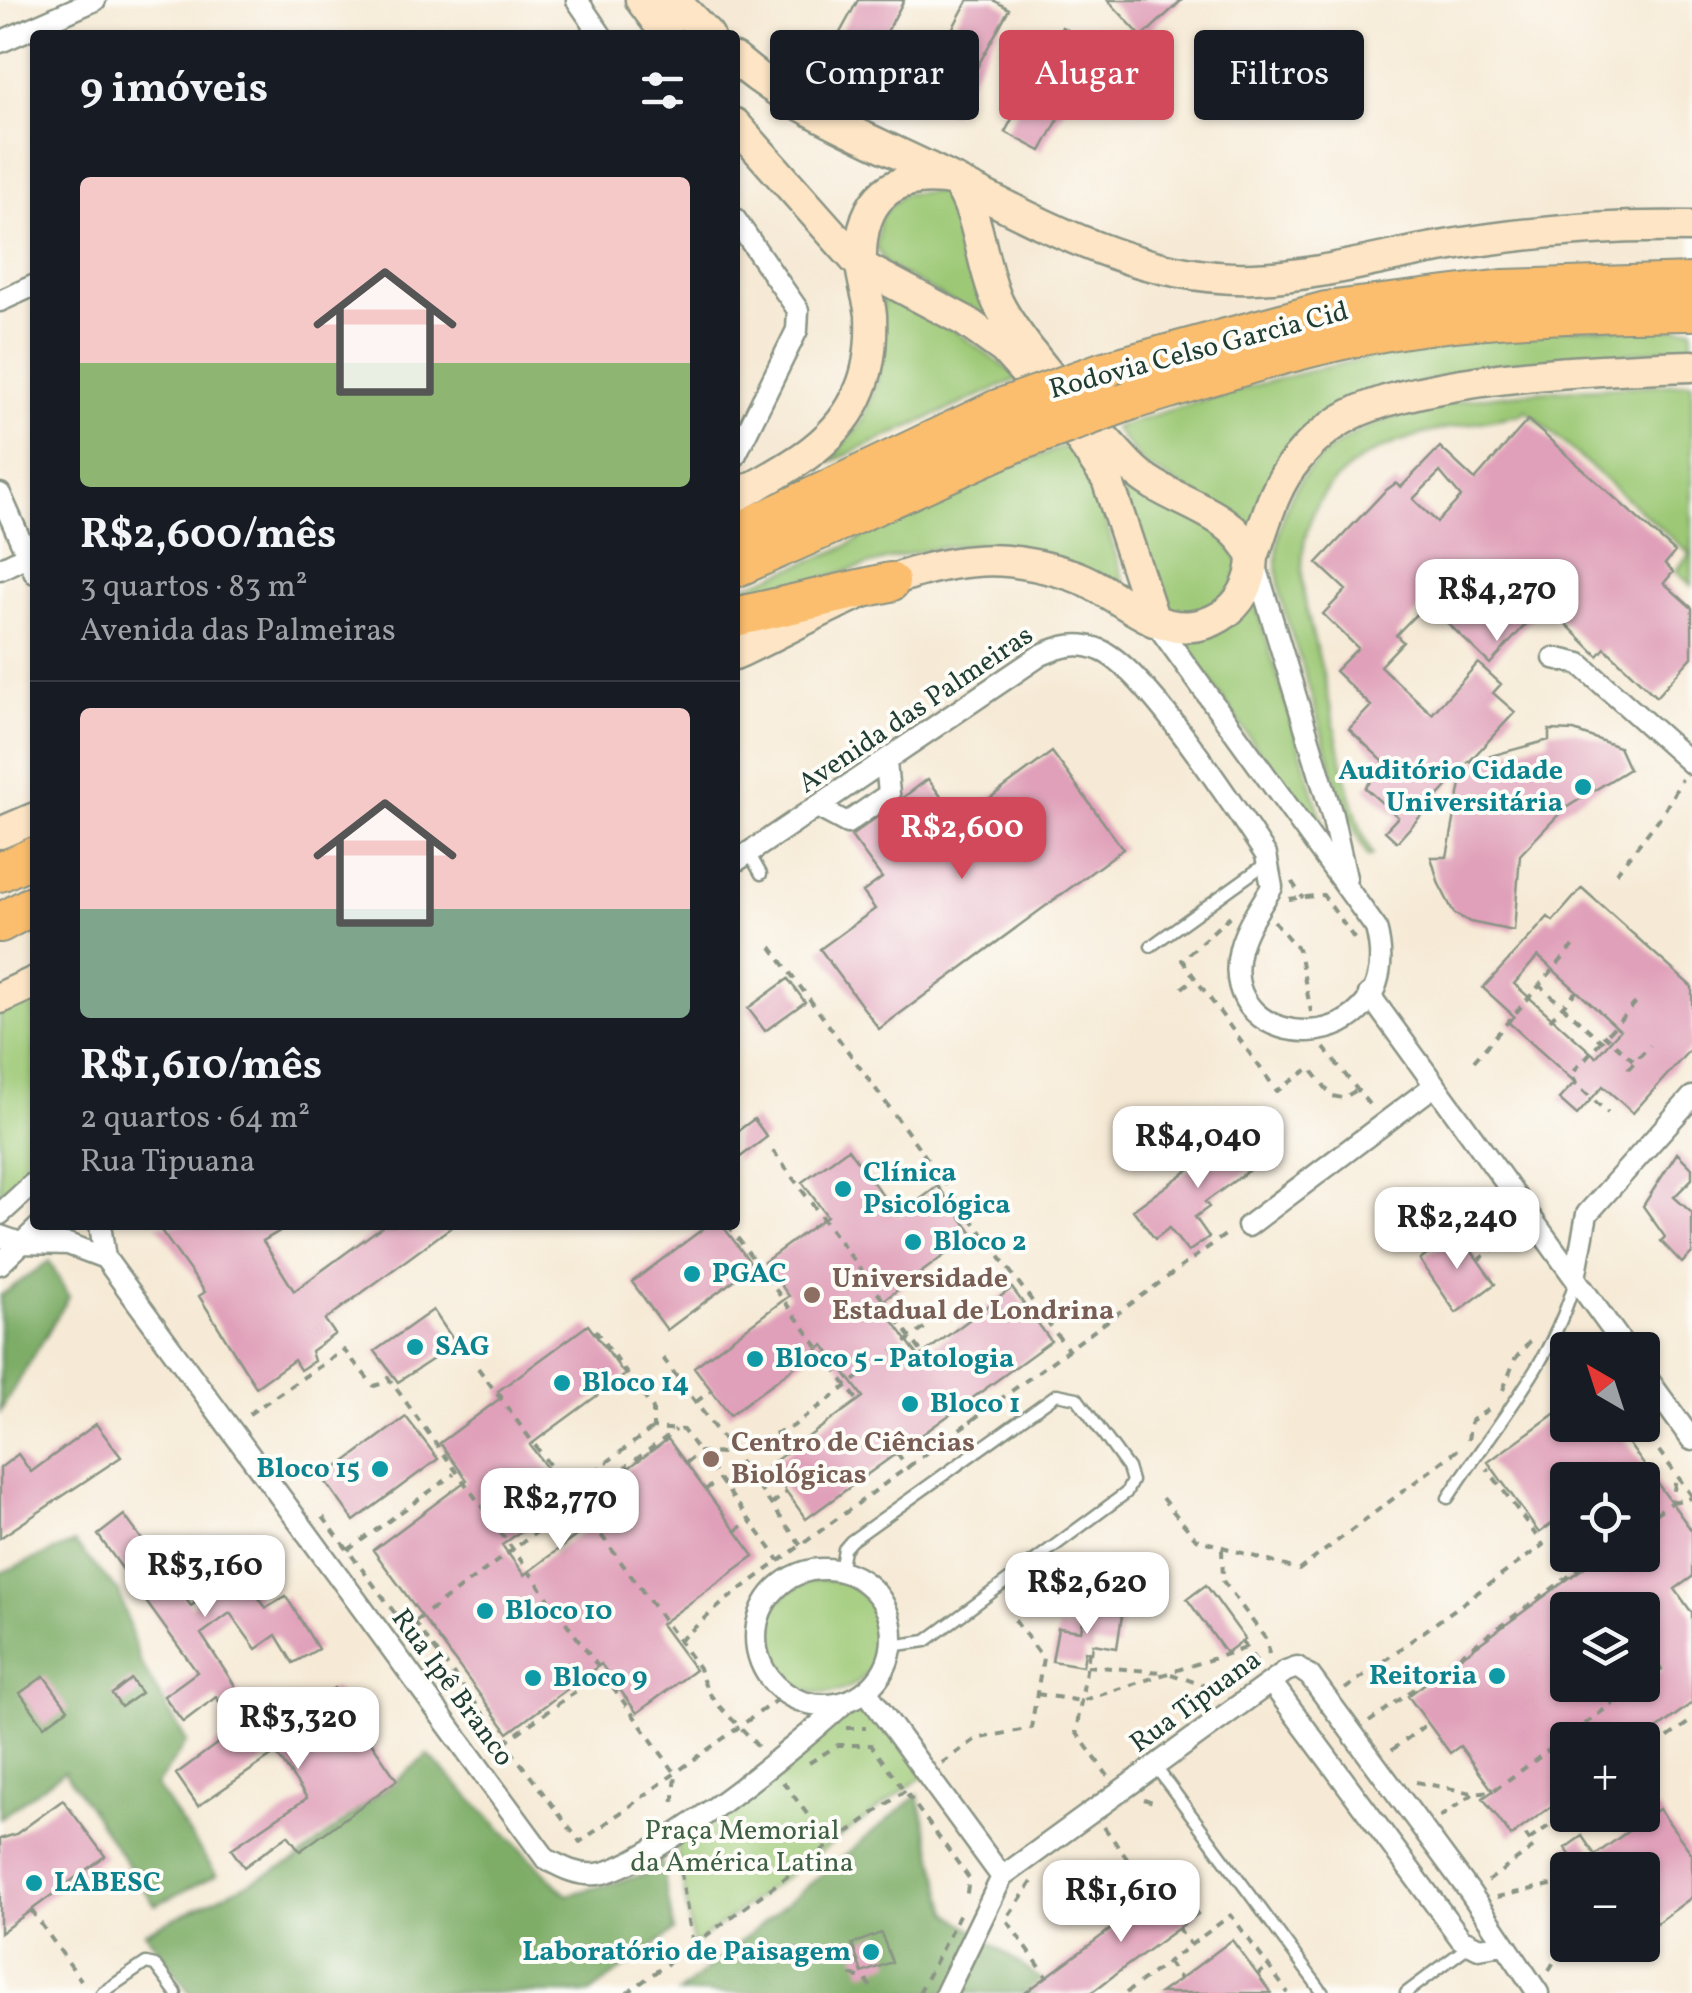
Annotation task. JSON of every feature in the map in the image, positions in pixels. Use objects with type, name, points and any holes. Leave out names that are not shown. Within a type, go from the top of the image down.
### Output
[{"type":"highway","name":"Rodovia Celso Garcia Cid","points":[[740,532],[998,409],[1104,371],[1326,311],[1503,288],[1682,281]]},
{"type":"highway","name":"Rodovia Celso Garcia Cid","points":[[740,566],[1015,443],[1130,401],[1265,359],[1389,331],[1616,312],[1692,311]]},
{"type":"highway","points":[[740,615],[890,582]]},
{"type":"highway","points":[[0,872],[30,858]]},
{"type":"highway","points":[[0,920],[30,905]]},
{"type":"main road","points":[[641,0],[663,30]]},
{"type":"main road","points":[[674,0],[703,30]]},
{"type":"main road","name":"Rodovia Celso Garcia Cid","points":[[740,63],[757,78],[837,123],[1110,254],[1150,266],[1251,278],[1301,274],[1512,238],[1616,228],[1692,228]]},
{"type":"main road","points":[[740,130],[861,266],[965,322],[1004,349],[1076,432],[1108,480],[1154,620]]},
{"type":"main road","points":[[740,494],[802,459],[849,411],[870,352],[870,314],[861,266],[865,221],[879,197],[913,178],[956,181],[974,219],[994,292],[1009,322],[1129,465],[1164,492],[1225,521],[1254,558]]},
{"type":"main road","points":[[740,652],[890,582],[953,563],[1013,561],[1076,576],[1154,620],[1190,626],[1225,616],[1249,589],[1254,558],[1274,497],[1297,459],[1340,420],[1370,406],[1550,375],[1692,366]]},
{"type":"main road","points":[[0,833],[30,820]]},
{"type":"main road","points":[[0,998],[30,984]]},
{"type":"street","points":[[0,42],[96,0]]},
{"type":"street","points":[[577,0],[590,30]]},
{"type":"street","points":[[740,229],[798,310],[797,330],[740,446]]},
{"type":"street","points":[[0,301],[30,287]]},
{"type":"street","points":[[0,494],[30,556]]},
{"type":"street","points":[[1254,558],[1332,815],[1349,890]]},
{"type":"street","points":[[0,568],[30,560]]},
{"type":"street","points":[[1154,620],[1376,928],[1379,966],[1369,994],[1343,1024],[1308,1035],[1269,1022],[1255,1010],[1238,971],[1246,931],[1272,887],[1269,862]]},
{"type":"street","name":"Avenida das Palmeiras","points":[[742,858],[819,808],[847,824],[888,794],[886,762],[1040,655],[1058,647],[1090,646],[1128,669],[1269,862]]},
{"type":"street","points":[[1554,658],[1580,664],[1687,771]]},
{"type":"street","points":[[1369,994],[1614,1332]]},
{"type":"street","points":[[1238,1229],[1435,1085]]},
{"type":"street","points":[[1575,1278],[1587,1214],[1692,1096]]},
{"type":"street","points":[[0,1214],[30,1187]]},
{"type":"street","points":[[0,1264],[10,1240],[68,1244],[105,1258],[101,1230]]},
{"type":"street","name":"Rua Ipê Branco","points":[[105,1258],[546,1858],[579,1874],[617,1868],[649,1852],[777,1777],[845,1702]]},
{"type":"street","points":[[1660,1396],[1692,1440]]},
{"type":"street","points":[[815,1570],[840,1571],[858,1578],[876,1592],[888,1611],[891,1646],[880,1676],[866,1691],[845,1702],[823,1706],[786,1693],[766,1673],[758,1652],[756,1630],[762,1609],[793,1576],[815,1570]]},
{"type":"street","name":"Rua Tipuana","points":[[946,1993],[1001,1878],[1125,1800],[1155,1766],[1235,1708],[1265,1674],[1298,1667],[1354,1734],[1504,1944],[1542,1985]]},
{"type":"street","points":[[1265,1674],[1470,1946],[1504,1944]]},
{"type":"street","points":[[866,1691],[1001,1878]]},
{"type":"lane","points":[[742,858],[761,874]]},
{"type":"lane","points":[[1151,946],[1269,862]]},
{"type":"lane","points":[[1448,1498],[1510,1412],[1564,1322],[1575,1278]]},
{"type":"lane","points":[[840,1571],[844,1549],[851,1541],[1056,1394],[1077,1398],[1128,1468],[1132,1481],[1126,1494],[926,1641],[891,1646]]},
{"type":"lane","points":[[1155,1766],[1322,1993]]},
{"type":"lane","points":[[1406,1993],[1470,1946]]},
{"type":"lane","points":[[102,1993],[146,1963],[155,1965],[176,1993]]},
{"type":"path","points":[[1616,873],[1662,815],[1687,771]]},
{"type":"path","points":[[1287,874],[1303,898]]},
{"type":"path","points":[[1284,899],[1323,895],[1362,949]]},
{"type":"path","points":[[1272,919],[1299,951],[1314,1021]]},
{"type":"path","points":[[1474,1061],[1577,942]]},
{"type":"path","points":[[771,946],[1069,1351]]},
{"type":"path","points":[[1182,988],[1195,978]]},
{"type":"path","points":[[1538,984],[1634,1062]]},
{"type":"path","points":[[1550,1020],[1582,985]]},
{"type":"path","points":[[1608,1112],[1576,1084],[1572,1073],[1640,998]]},
{"type":"path","points":[[1322,1043],[1374,1111]]},
{"type":"path","points":[[1628,1069],[1650,1046]]},
{"type":"path","points":[[774,1152],[923,1354]]},
{"type":"path","points":[[679,1641],[779,1560],[1238,1229]]},
{"type":"path","points":[[732,1230],[858,1401]]},
{"type":"path","points":[[1478,1260],[1514,1234]]},
{"type":"path","points":[[686,1463],[700,1452],[725,1453],[792,1427],[930,1324]]},
{"type":"path","points":[[1568,1327],[1572,1332]]},
{"type":"path","points":[[595,1330],[653,1409],[653,1428]]},
{"type":"path","points":[[1502,1397],[1516,1359],[1535,1337]]},
{"type":"path","points":[[248,1414],[344,1350],[374,1386],[388,1378],[676,1774],[673,1809]]},
{"type":"path","points":[[664,1358],[801,1544]]},
{"type":"path","points":[[478,1368],[699,1668],[706,1697],[742,1726],[830,1844]]},
{"type":"path","points":[[696,1402],[712,1390]]},
{"type":"path","points":[[961,1406],[973,1422]]},
{"type":"path","points":[[1162,1498],[1189,1535],[1222,1549],[1299,1570],[1468,1442],[1471,1422],[1492,1408]]},
{"type":"path","points":[[568,1491],[653,1428],[684,1430],[779,1560]]},
{"type":"path","points":[[396,1636],[676,1430]]},
{"type":"path","points":[[1329,1701],[1543,1545],[1468,1442]]},
{"type":"path","points":[[1653,1442],[1692,1497],[1672,1502],[1660,1510]]},
{"type":"path","points":[[897,1453],[908,1469]]},
{"type":"path","points":[[340,1556],[456,1472]]},
{"type":"path","points":[[1672,1502],[1677,1475]]},
{"type":"path","points":[[705,1490],[720,1479]]},
{"type":"path","points":[[772,1504],[787,1492]]},
{"type":"path","points":[[315,1506],[406,1628]]},
{"type":"path","points":[[736,1530],[750,1520]]},
{"type":"path","points":[[1222,1549],[1223,1581],[1268,1642],[1269,1658]]},
{"type":"path","points":[[1354,1734],[1575,1572]]},
{"type":"path","points":[[1043,1596],[1099,1605],[1098,1610]]},
{"type":"path","points":[[942,1763],[976,1739],[1031,1728],[1043,1658],[1013,1618]]},
{"type":"path","points":[[414,1622],[580,1842],[786,1693]]},
{"type":"path","points":[[1242,1642],[1265,1674]]},
{"type":"path","points":[[1037,1694],[1081,1701],[1246,1648]]},
{"type":"path","points":[[1089,1652],[1076,1732],[1125,1800],[1144,1799],[1158,1804]]},
{"type":"path","points":[[1086,1666],[1168,1673],[1223,1692],[1235,1708]]},
{"type":"path","points":[[492,1752],[601,1673]]},
{"type":"path","points":[[1413,1781],[1473,1793],[1493,1791],[1616,1702]]},
{"type":"path","points":[[1660,1743],[1692,1720]]},
{"type":"path","points":[[1374,1762],[1428,1723]]},
{"type":"path","points":[[836,1732],[854,1726],[870,1729]]},
{"type":"path","points":[[777,1777],[838,1745],[862,1741],[879,1752],[909,1788],[968,1878],[970,1889],[919,1993]]},
{"type":"path","points":[[627,1993],[909,1788]]},
{"type":"path","points":[[1424,1829],[1473,1793]]},
{"type":"path","points":[[1098,1819],[1117,1818]]},
{"type":"path","points":[[1098,1819],[1155,1897]]},
{"type":"path","points":[[1529,1840],[1550,1825]]},
{"type":"path","points":[[1479,1886],[1534,1846],[1520,1828]]},
{"type":"path","points":[[678,1850],[692,1945]]},
{"type":"path","points":[[1001,1878],[1019,1882],[1032,1872]]},
{"type":"path","points":[[1034,1880],[1006,1919],[1047,1977]]},
{"type":"path","points":[[1497,1897],[1550,1885]]},
{"type":"path","points":[[31,1910],[80,1980]]},
{"type":"path","points":[[1126,1993],[1231,1915],[1288,1993]]},
{"type":"path","points":[[1178,1928],[1191,1945]]},
{"type":"path","points":[[857,1959],[852,1975],[866,1980],[875,1993]]},
{"type":"path","points":[[1168,1962],[1180,1978]]},
{"type":"path","points":[[1542,1985],[1555,1962]]},
{"type":"path","points":[[1257,1974],[1268,1966]]},
{"type":"green space","points":[[937,191],[953,199],[1004,331],[886,265],[876,247],[880,217],[903,194]]},
{"type":"green space","points":[[883,294],[928,311],[1020,378],[828,463],[862,422],[877,381]]},
{"type":"green space","points":[[1692,327],[1692,346],[1459,375],[1362,397],[1253,527],[1143,464],[1114,428],[1277,379],[1442,344],[1571,329]]},
{"type":"green space","points":[[1692,382],[1692,586],[1676,571],[1690,554],[1525,409],[1523,414],[1449,428],[1378,450],[1348,468],[1325,492],[1309,525],[1302,567],[1304,595],[1349,790],[1372,855],[1368,857],[1339,789],[1282,603],[1277,561],[1289,499],[1324,455],[1374,425],[1436,406],[1505,395]]},
{"type":"green space","points":[[1071,444],[1089,468],[1125,585],[1095,580],[1002,547],[973,545],[869,564],[740,604],[740,588],[841,549],[910,510]]},
{"type":"green space","points":[[1117,474],[1218,528],[1241,563],[1235,587],[1209,611],[1176,612],[1158,600]]},
{"type":"green space","points":[[1254,599],[1325,830],[1322,841],[1181,640]]},
{"type":"green space","points":[[30,992],[30,1168],[0,1195],[0,1007]]},
{"type":"green space","points":[[49,1261],[69,1297],[0,1412],[0,1296]]},
{"type":"green space","points":[[74,1543],[119,1592],[140,1662],[187,1742],[156,1786],[217,1875],[155,1905],[64,1771],[0,1818],[0,1573]]},
{"type":"green space","points":[[824,1579],[846,1584],[864,1596],[876,1614],[881,1636],[876,1658],[864,1676],[846,1688],[824,1693],[802,1688],[784,1676],[772,1658],[767,1636],[772,1614],[784,1596],[802,1584]]},
{"type":"green space","name":"Praça Memorial da América Latina","points":[[868,1696],[926,1774],[693,1945],[675,1835]]},
{"type":"green space","points":[[428,1755],[567,1895],[647,1874],[661,1860],[674,1931],[590,1993],[190,1993],[145,1932],[295,1861]]},
{"type":"green space","points":[[918,1795],[948,1912],[1042,1980],[1037,1993],[678,1993]]},
{"type":"building","points":[[858,0],[904,0],[888,30],[842,30]]},
{"type":"building","points":[[968,0],[993,0],[1009,9],[979,64],[979,30],[952,30]]},
{"type":"building","points":[[1108,0],[1182,0],[1150,30],[1136,30]]},
{"type":"building","points":[[1012,120],[1058,120],[1041,151],[1005,132]]},
{"type":"building","points":[[1528,420],[1675,552],[1665,564],[1673,572],[1664,583],[1692,608],[1692,657],[1656,697],[1605,648],[1598,656],[1545,603],[1490,664],[1427,603],[1396,635],[1403,642],[1380,666],[1432,714],[1478,663],[1501,684],[1493,693],[1515,712],[1469,762],[1549,740],[1549,730],[1574,731],[1619,747],[1629,769],[1564,809],[1520,855],[1514,931],[1470,922],[1454,913],[1439,884],[1431,857],[1447,857],[1464,768],[1397,842],[1385,831],[1398,817],[1365,788],[1386,764],[1349,729],[1371,706],[1335,671],[1358,648],[1323,614],[1346,590],[1317,563],[1385,491],[1396,483],[1401,487],[1440,447],[1475,480]],"holes":[[[1440,472],[1461,497],[1437,522],[1413,499]]]},
{"type":"building","points":[[1052,752],[1123,849],[879,1029],[820,949],[875,909],[863,892],[882,878],[851,836],[928,779],[959,821]]},
{"type":"building","points":[[1582,888],[1692,987],[1692,1047],[1633,1113],[1603,1086],[1577,1115],[1559,1099],[1575,1082],[1508,1022],[1514,1016],[1483,988],[1548,917],[1553,921]],"holes":[[[1538,956],[1620,1030],[1596,1057],[1514,984]]]},
{"type":"building","points":[[788,979],[805,1002],[765,1031],[748,1008]]},
{"type":"building","points":[[754,1119],[767,1137],[740,1157],[740,1129]]},
{"type":"building","points":[[1245,1129],[1266,1158],[1205,1202],[1209,1207],[1195,1217],[1209,1237],[1188,1252],[1169,1228],[1155,1239],[1133,1210]]},
{"type":"building","points":[[848,1149],[898,1216],[938,1186],[973,1234],[880,1303],[919,1357],[1012,1288],[1051,1341],[806,1519],[768,1466],[863,1397],[824,1345],[730,1415],[694,1367],[789,1296],[764,1262],[827,1216],[802,1182]]},
{"type":"building","points":[[1677,1153],[1692,1168],[1692,1179],[1674,1197],[1692,1213],[1692,1253],[1682,1263],[1661,1241],[1665,1237],[1643,1206]]},
{"type":"building","points":[[161,1230],[282,1230],[263,1241],[294,1291],[377,1230],[447,1230],[325,1320],[335,1334],[311,1351],[314,1361],[300,1370],[294,1360],[256,1387],[199,1296],[205,1292]]},
{"type":"building","name":"PGAC","points":[[701,1230],[726,1230],[753,1266],[667,1330],[632,1282]]},
{"type":"building","points":[[1458,1232],[1495,1284],[1456,1313],[1420,1260]]},
{"type":"building","name":"SAG","points":[[433,1310],[456,1344],[398,1382],[375,1351]]},
{"type":"building","points":[[588,1325],[625,1375],[530,1445],[568,1497],[502,1545],[524,1575],[596,1521],[582,1502],[668,1439],[754,1556],[661,1624],[695,1670],[637,1713],[601,1664],[508,1733],[373,1550],[467,1480],[440,1443],[502,1397],[498,1391]]},
{"type":"building","name":"Bloco 15","points":[[406,1417],[438,1459],[354,1521],[323,1478]]},
{"type":"building","name":"Reitoria","points":[[1550,1417],[1550,1442],[1627,1442],[1642,1462],[1550,1462],[1550,1525],[1539,1533],[1488,1462]]},
{"type":"building","points":[[96,1424],[121,1457],[0,1538],[0,1468],[18,1454],[31,1472]]},
{"type":"building","name":"Reitoria","points":[[1660,1487],[1692,1531],[1692,1577],[1675,1589],[1692,1613],[1692,1703],[1660,1727],[1660,1722],[1550,1722],[1550,1807],[1511,1836],[1483,1798],[1493,1791],[1460,1746],[1450,1753],[1408,1696],[1550,1592],[1550,1702],[1660,1702],[1660,1592],[1550,1592],[1578,1572],[1660,1572]]},
{"type":"building","points":[[124,1515],[191,1606],[221,1583],[210,1568],[228,1555],[266,1608],[286,1596],[318,1649],[293,1663],[276,1635],[256,1649],[230,1613],[201,1634],[248,1706],[231,1718],[216,1697],[183,1722],[164,1696],[197,1672],[98,1535]]},
{"type":"building","points":[[1206,1585],[1245,1639],[1226,1653],[1187,1599]]},
{"type":"building","points":[[1085,1609],[1122,1615],[1117,1648],[1093,1644],[1092,1653],[1085,1651],[1083,1666],[1052,1661],[1058,1628],[1081,1631]]},
{"type":"building","points":[[44,1676],[68,1709],[44,1726],[20,1693]]},
{"type":"building","points":[[131,1679],[141,1693],[121,1707],[112,1694]]},
{"type":"building","points":[[334,1688],[397,1780],[300,1851],[288,1835],[244,1867],[231,1849],[307,1798],[276,1753],[198,1806],[176,1774],[249,1720],[263,1739]]},
{"type":"building","name":"LABESC","points":[[63,1800],[105,1856],[0,1933],[0,1839],[16,1834]]},
{"type":"building","points":[[1660,1810],[1692,1854],[1692,1897],[1660,1921],[1660,1852],[1599,1852],[1627,1832],[1660,1832]]},
{"type":"building","points":[[1582,1836],[1593,1852],[1568,1852],[1565,1848]]},
{"type":"building","points":[[1174,1882],[1198,1914],[1091,1993],[1025,1993]]},
{"type":"building","name":"Laboratório de Paisagem","points":[[881,1933],[892,1962],[862,1973],[852,1944]]},
{"type":"building","points":[[1232,1940],[1271,1993],[1160,1993],[1180,1979]]},
{"type":"place","name":"Auditório Cidade Universitária","points":[[1583,787]]},
{"type":"place","name":"Clínica Psicológica","points":[[843,1189]]},
{"type":"place","name":"Bloco 2","points":[[913,1242]]},
{"type":"place","name":"PGAC","points":[[692,1274]]},
{"type":"place","name":"Universidade Estadual de Londrina","points":[[812,1295]]},
{"type":"place","name":"SAG","points":[[415,1347]]},
{"type":"place","name":"Bloco 5 - Patologia","points":[[755,1359]]},
{"type":"place","name":"Bloco 14","points":[[562,1383]]},
{"type":"place","name":"Bloco 1","points":[[910,1404]]},
{"type":"place","name":"Centro de Ciências Biológicas","points":[[711,1459]]},
{"type":"place","name":"Bloco 15","points":[[380,1469]]},
{"type":"place","name":"Bloco 10","points":[[485,1611]]},
{"type":"place","name":"Reitoria","points":[[1497,1676]]},
{"type":"place","name":"Bloco 9","points":[[533,1678]]},
{"type":"place","name":"LABESC","points":[[34,1883]]},
{"type":"place","name":"Laboratório de Paisagem","points":[[871,1952]]}]
